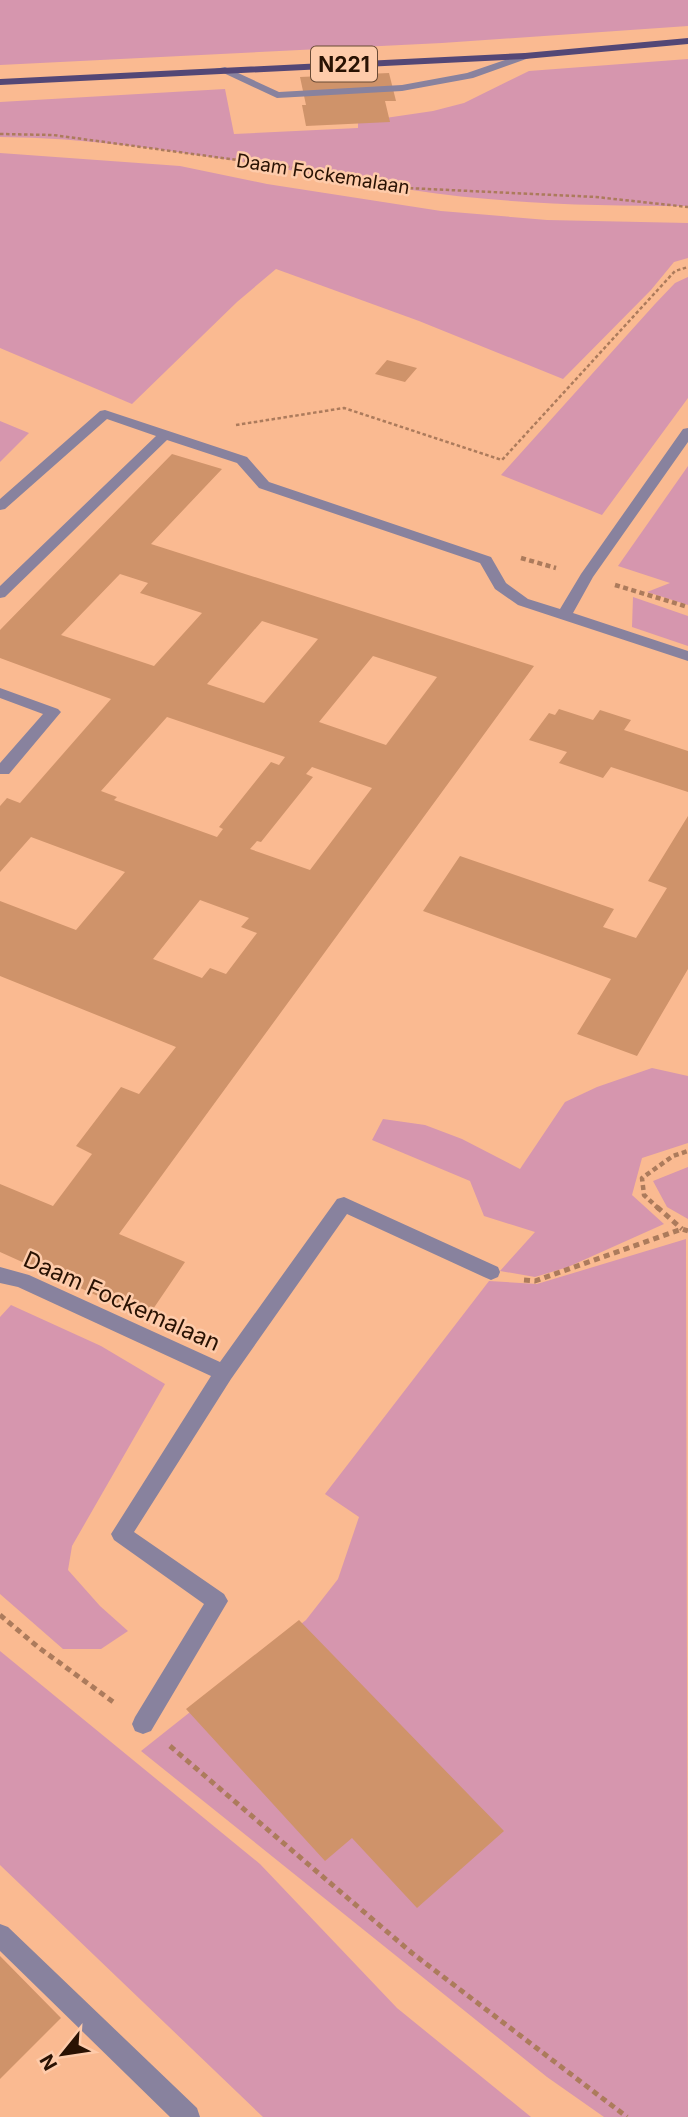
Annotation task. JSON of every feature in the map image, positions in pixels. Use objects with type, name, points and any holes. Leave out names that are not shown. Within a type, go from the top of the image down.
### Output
[{"type":"main road","name":"N221","points":[[0,82],[525,55],[688,41]]},
{"type":"lane","points":[[221,69],[277,95],[402,89],[469,76],[525,55]]},
{"type":"lane","points":[[0,506],[105,414],[242,460],[264,485],[486,561],[500,586],[523,602],[688,656]]},
{"type":"lane","points":[[564,616],[586,577],[688,432]]},
{"type":"lane","points":[[0,594],[165,435]]},
{"type":"lane","points":[[0,693],[53,712],[3,770],[0,769]]},
{"type":"lane","name":"Daam Fockemalaan","points":[[143,1724],[217,1601],[121,1534],[224,1373],[344,1204],[492,1272]]},
{"type":"lane","name":"Daam Fockemalaan","points":[[0,1275],[22,1280],[224,1373]]},
{"type":"lane","points":[[0,1935],[188,2117]]},
{"type":"path","name":"Daam Fockemalaan","points":[[0,134],[52,135],[296,168],[386,187],[596,197],[688,207]]},
{"type":"path","points":[[234,425],[344,408],[502,460],[675,271],[688,267]]},
{"type":"path","points":[[685,1230],[644,1195],[642,1178],[673,1156],[688,1151]]},
{"type":"path","points":[[513,1279],[535,1282],[685,1230]]},
{"type":"path","points":[[0,1615],[37,1647],[143,1724],[412,1953],[627,2117]]},
{"type":"shaded area","points":[[0,0],[688,0],[688,26],[442,43],[0,65]]},
{"type":"shaded area","points":[[688,59],[688,206],[584,205],[481,198],[412,190],[155,149],[0,137],[0,102],[225,89],[234,134],[358,128],[358,122],[433,111],[464,103],[529,71]]},
{"type":"shaded area","points":[[0,153],[180,166],[267,184],[441,211],[547,220],[688,223],[688,258],[674,262],[651,290],[563,379],[419,321],[276,269],[237,302],[132,404],[0,348]]},
{"type":"shaded area","points":[[688,277],[688,398],[602,515],[501,475],[655,304],[675,283]]},
{"type":"shaded area","points":[[0,421],[29,433],[0,462]]},
{"type":"shaded area","points":[[688,466],[688,605],[647,592],[670,583],[618,566]]},
{"type":"shaded area","points":[[633,597],[688,616],[688,646],[632,627]]},
{"type":"shaded area","points":[[652,1068],[688,1076],[688,1143],[642,1158],[632,1195],[664,1224],[568,1267],[535,1277],[500,1271],[535,1232],[484,1216],[470,1181],[372,1140],[383,1119],[425,1125],[462,1139],[520,1169],[565,1102],[597,1087]]},
{"type":"shaded area","points":[[688,1167],[688,1219],[667,1207],[653,1181]]},
{"type":"shaded area","points":[[686,1239],[688,2117],[604,2117],[547,2077],[141,1751],[306,1620],[338,1579],[359,1517],[325,1494],[489,1281],[537,1284]]},
{"type":"shaded area","points":[[11,1305],[101,1346],[165,1384],[72,1546],[68,1570],[100,1606],[128,1631],[101,1649],[63,1649],[0,1594],[0,1317]]},
{"type":"shaded area","points":[[0,1651],[260,1864],[397,2008],[531,2117],[263,2117],[0,1865]]},
{"type":"building","points":[[389,73],[396,101],[385,101],[390,122],[306,126],[302,105],[306,105],[300,77]]},
{"type":"building","points":[[387,360],[417,368],[405,382],[375,374]]},
{"type":"building","points":[[172,454],[222,469],[151,544],[534,666],[119,1234],[185,1262],[147,1318],[0,1252],[0,1184],[53,1206],[92,1154],[76,1146],[121,1087],[139,1094],[176,1047],[0,976],[0,901],[76,930],[125,872],[31,837],[0,872],[0,806],[7,798],[20,803],[111,699],[0,658],[0,630]],"holes":[[[120,574],[148,583],[140,593],[202,613],[154,666],[61,635]],[[262,621],[318,639],[264,703],[207,684]],[[373,656],[437,677],[386,745],[319,722]],[[167,717],[285,757],[279,765],[271,762],[219,827],[223,829],[217,837],[114,800],[117,797],[101,791]],[[312,767],[372,788],[310,870],[250,849],[257,841],[261,842],[313,777],[306,774]],[[200,900],[249,918],[241,927],[257,933],[226,974],[210,968],[202,978],[153,959]]]},
{"type":"building","points":[[559,709],[593,720],[600,710],[631,720],[624,730],[688,751],[688,792],[611,767],[603,778],[559,763],[567,752],[529,740],[549,713],[555,715]]},
{"type":"building","points":[[688,816],[688,969],[637,1056],[577,1034],[611,979],[423,911],[460,856],[614,909],[603,927],[636,938],[667,888],[648,881]]},
{"type":"building","points":[[299,1620],[504,1831],[417,1908],[352,1838],[325,1861],[186,1709]]},
{"type":"building","points":[[0,1956],[61,2018],[0,2079]]}]
